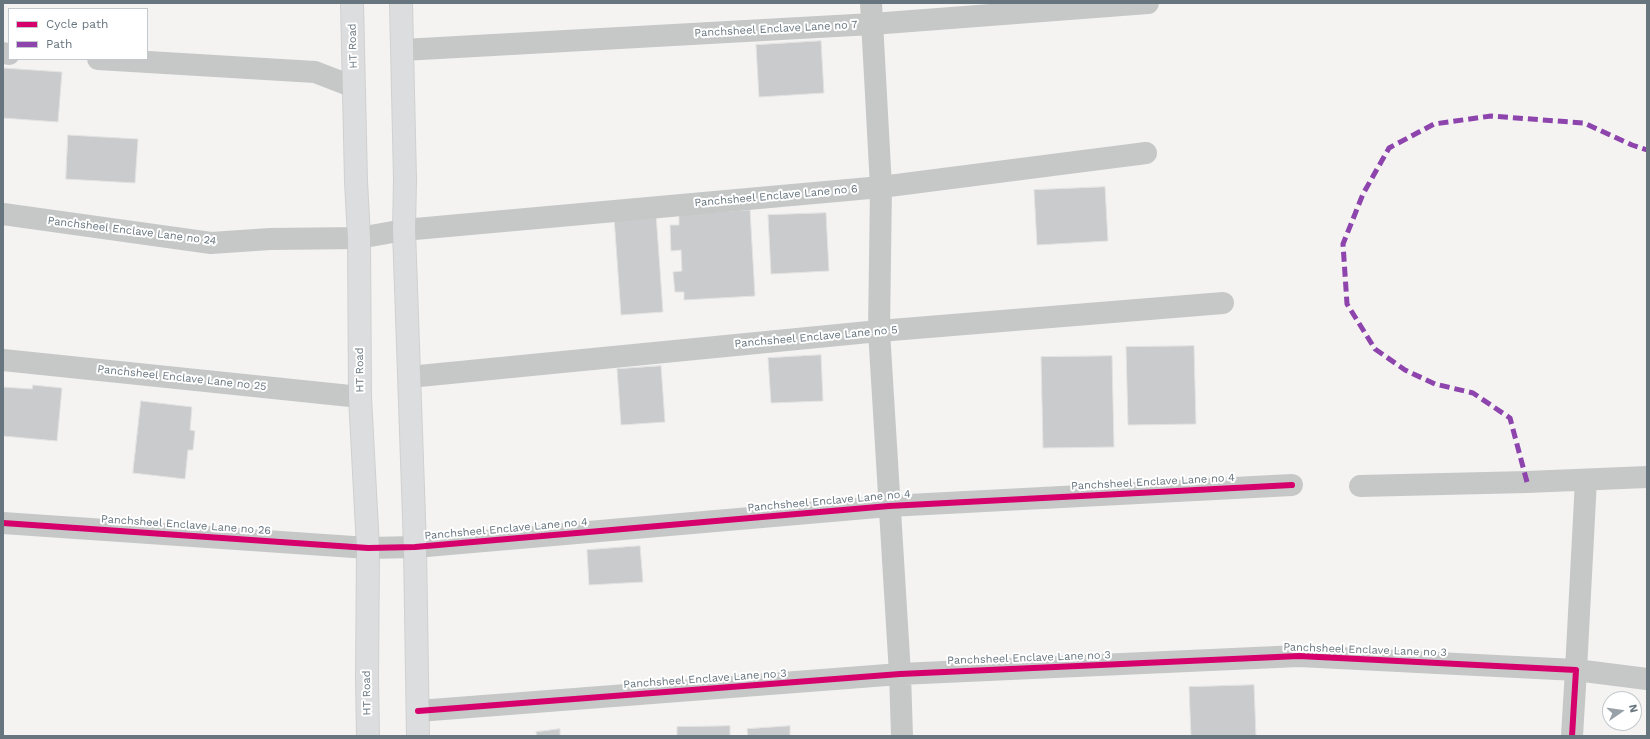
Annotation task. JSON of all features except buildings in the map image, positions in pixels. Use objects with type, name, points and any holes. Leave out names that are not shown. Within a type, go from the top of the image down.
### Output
[{"type":"street","name":"HT Road","points":[[352,3],[356,181],[359,238],[360,397],[368,548],[368,736]]},
{"type":"street","points":[[401,3],[405,180],[404,230],[415,547],[418,736]]},
{"type":"street","name":"Panchsheel Enclave Lane no 7","points":[[402,50],[871,13],[1148,3]]},
{"type":"street","points":[[871,13],[880,187],[879,331],[900,674],[902,736]]},
{"type":"street","points":[[115,60],[315,72],[354,86]]},
{"type":"street","name":"Panchsheel Enclave Lane no 6","points":[[404,230],[880,187],[1146,153]]},
{"type":"street","name":"Panchsheel Enclave Lane no 24","points":[[3,214],[211,243],[270,239],[359,238],[404,230]]},
{"type":"street","name":"Panchsheel Enclave Lane no 5","points":[[409,377],[879,331],[1223,303]]},
{"type":"street","name":"Panchsheel Enclave Lane no 25","points":[[3,360],[360,397]]},
{"type":"street","points":[[1360,486],[1647,477]]},
{"type":"street","points":[[1572,736],[1586,480]]},
{"type":"street","name":"Panchsheel Enclave Lane no 4","points":[[368,548],[415,547],[889,506],[1292,485]]},
{"type":"street","name":"Panchsheel Enclave Lane no 26","points":[[3,523],[368,548]]},
{"type":"street","name":"Panchsheel Enclave Lane no 3","points":[[418,711],[900,674],[1299,656],[1576,670],[1647,679]]},
{"type":"marked path","points":[[1527,482],[1510,418],[1473,393],[1435,384],[1405,370],[1375,349],[1347,304],[1343,244],[1363,194],[1389,148],[1434,124],[1491,116],[1584,123],[1632,145],[1647,150]]},
{"type":"cycle path","points":[[3,523],[368,548],[415,547],[889,506],[1292,485]]},
{"type":"cycle path","points":[[418,711],[900,674],[1299,656],[1576,670],[1572,736]]}]
